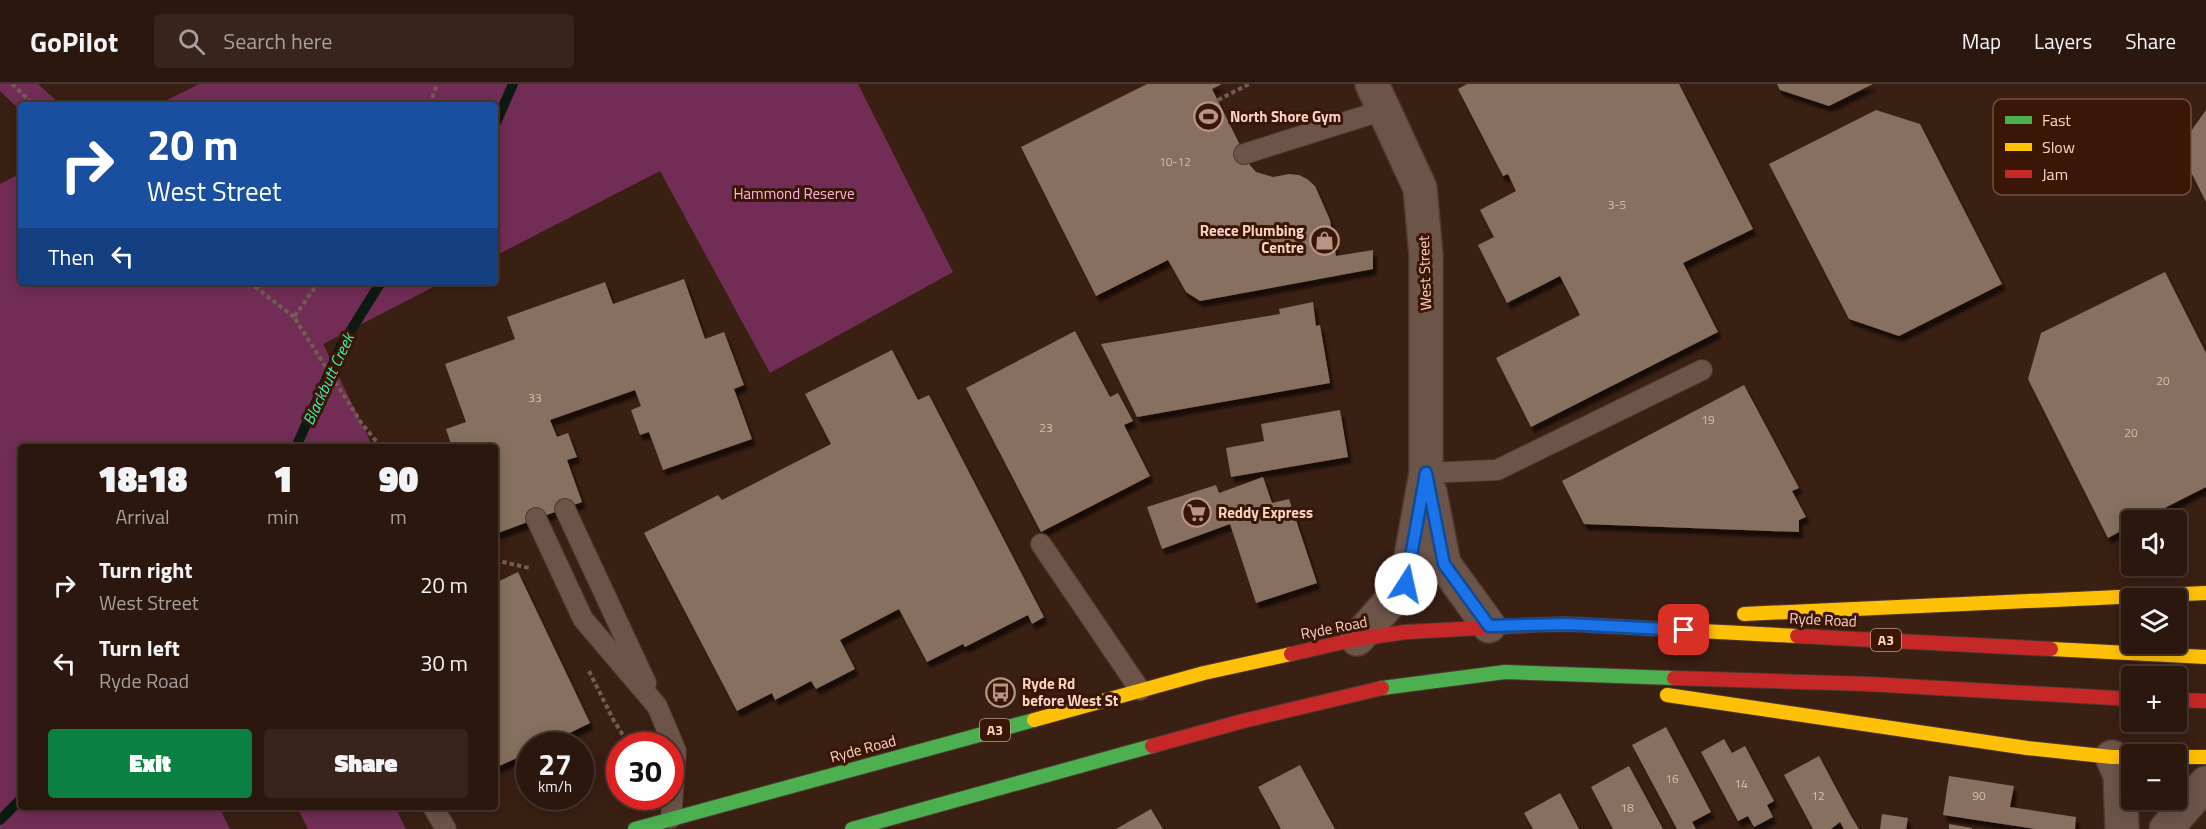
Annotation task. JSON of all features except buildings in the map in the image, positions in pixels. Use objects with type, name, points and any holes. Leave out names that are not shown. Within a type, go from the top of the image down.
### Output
[{"type":"highway","points":[[1732,615],[2206,593]]},
{"type":"highway","points":[[1566,624],[1696,617]]},
{"type":"highway","name":"Ryde Road","points":[[635,829],[1204,673],[1357,639],[1406,632],[1489,626],[1566,624],[2206,657]]},
{"type":"highway","points":[[1505,672],[2015,746],[2121,757]]},
{"type":"highway","points":[[852,829],[1243,721],[1381,688],[1505,672],[1868,684],[2121,698]]},
{"type":"highway","points":[[2187,700],[2206,701]]},
{"type":"highway","points":[[2187,757],[2206,757]]},
{"type":"street","name":"West Street","points":[[1357,639],[1406,584],[1426,473],[1426,256],[1420,188],[1378,97]]},
{"type":"street","name":"West Street","points":[[1426,473],[1444,564],[1489,626]]},
{"type":"street","points":[[2121,766],[2121,802]]},
{"type":"street","points":[[2166,829],[2206,783]]},
{"type":"street","points":[[2121,810],[2122,829]]},
{"type":"lane","points":[[1245,154],[1378,97]]},
{"type":"lane","points":[[1426,473],[1497,470],[1702,370]]},
{"type":"lane","points":[[565,509],[657,705],[676,751],[671,818]]},
{"type":"lane","points":[[537,518],[584,619],[657,705]]},
{"type":"lane","points":[[1041,544],[1140,690]]},
{"type":"lane","points":[[435,810],[446,829]]},
{"type":"path","points":[[12,84],[31,102]]},
{"type":"path","points":[[431,102],[437,84]]},
{"type":"path","points":[[1218,100],[1249,84]]},
{"type":"path","points":[[253,285],[294,318],[362,424],[379,444]]},
{"type":"path","points":[[294,318],[317,285]]},
{"type":"green space","points":[[0,84],[38,84],[58,102],[18,102],[18,108],[0,91]]},
{"type":"green space","name":"Hammond Reserve","points":[[199,84],[858,84],[953,272],[770,373],[660,171],[498,254],[498,102],[163,102]]},
{"type":"green space","points":[[18,175],[18,285],[437,285],[323,344],[372,444],[18,444],[18,810],[220,810],[230,829],[0,829],[0,184]]},
{"type":"green space","points":[[298,810],[396,810],[406,829],[308,829]]},
{"type":"waterway","name":"Blackbutt Creek","points":[[498,118],[513,84]]},
{"type":"waterway","name":"Blackbutt Creek","points":[[297,444],[341,346],[379,285]]},
{"type":"waterway","name":"Blackbutt Creek","points":[[0,820],[18,802]]},
{"type":"traffic: fast","points":[[1382,688],[1505,672],[1674,678]]},
{"type":"traffic: fast","points":[[635,829],[1034,720]]},
{"type":"traffic: fast","points":[[852,829],[1152,746]]},
{"type":"traffic: slow","points":[[1744,614],[2206,593]]},
{"type":"traffic: slow","points":[[1534,625],[1566,624],[1797,636]]},
{"type":"traffic: slow","points":[[2051,649],[2206,657]]},
{"type":"traffic: slow","points":[[1034,720],[1204,673],[1291,654]]},
{"type":"traffic: slow","points":[[1667,695],[2027,748],[2121,757]]},
{"type":"traffic: slow","points":[[2187,757],[2206,757]]},
{"type":"traffic: jam","points":[[1291,654],[1357,639],[1406,632],[1534,625]]},
{"type":"traffic: jam","points":[[1797,636],[2051,649]]},
{"type":"traffic: jam","points":[[1674,678],[1868,684],[2121,698]]},
{"type":"traffic: jam","points":[[1152,746],[1243,721],[1382,688]]},
{"type":"traffic: jam","points":[[2187,700],[2206,701]]},
{"type":"place","name":"North Shore Gym","points":[[1209,117]]},
{"type":"place","name":"Reece Plumbing Centre","points":[[1325,240]]},
{"type":"place","name":"Reddy Express","points":[[1197,513]]},
{"type":"place","name":"Ryde Rd before West St","points":[[1001,693]]},
{"type":"route","points":[[1406,584],[1426,473],[1444,564],[1489,626],[1566,624],[1684,630]]}]
